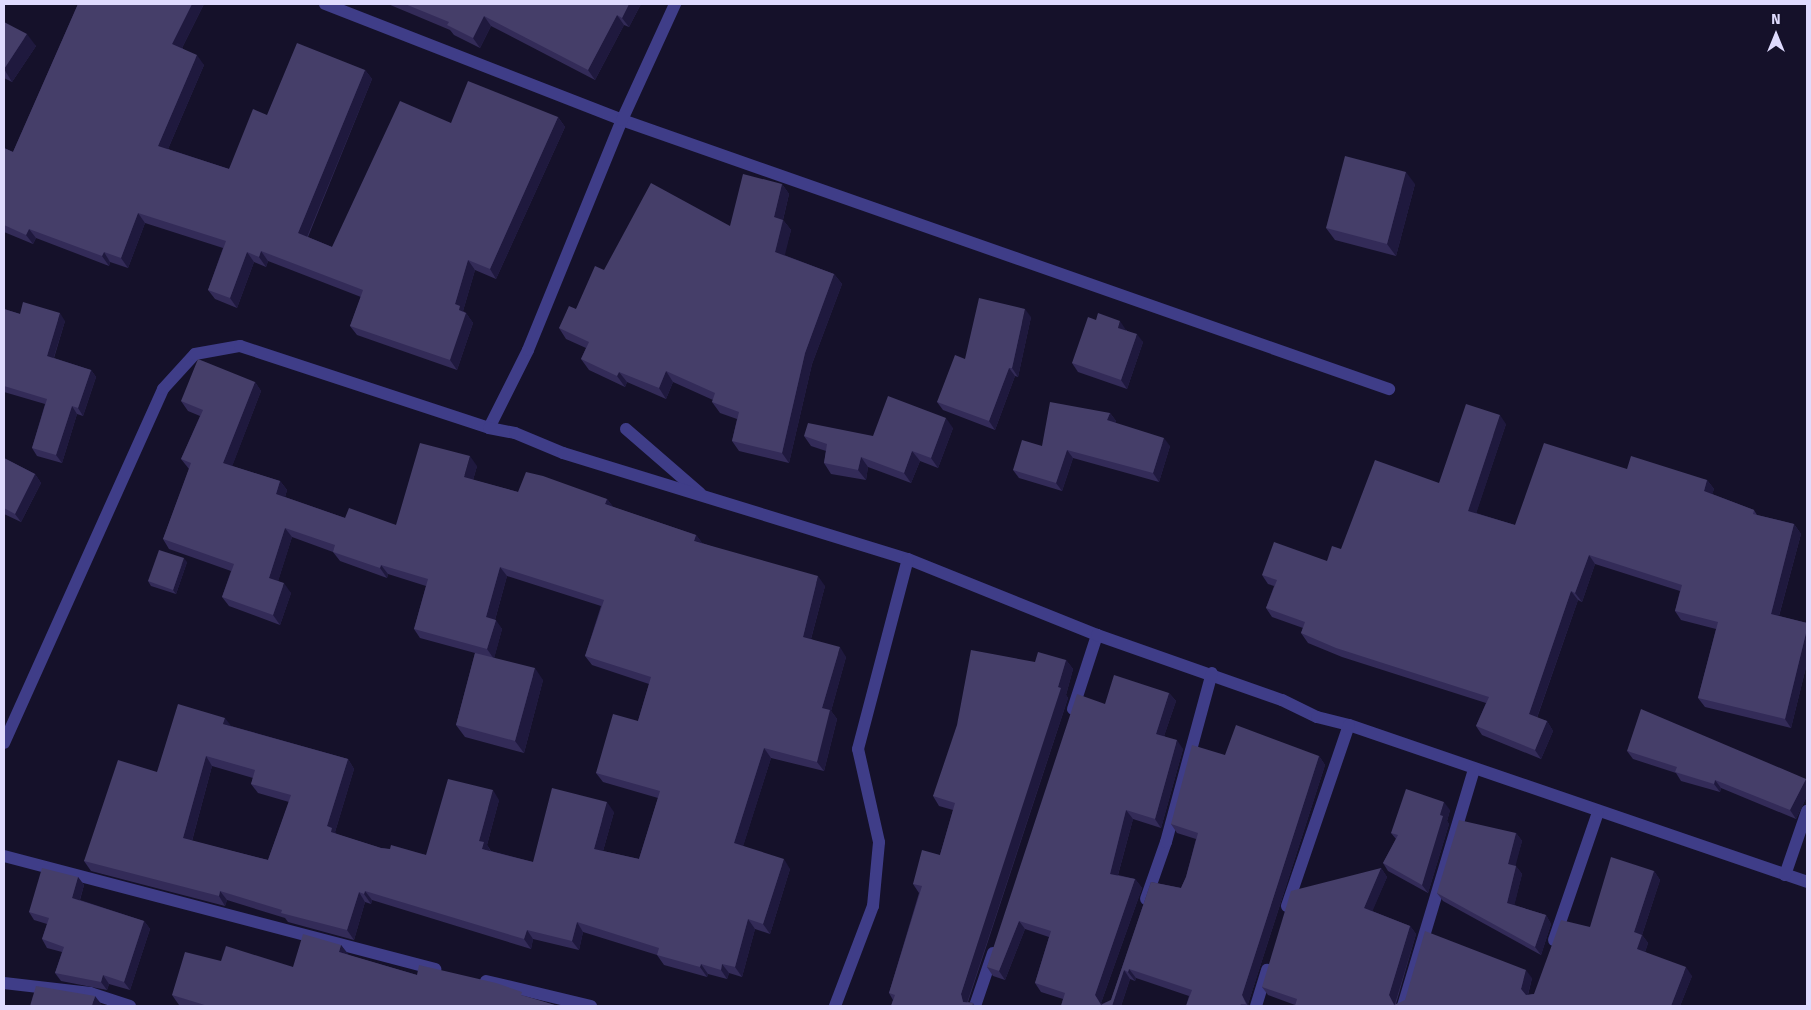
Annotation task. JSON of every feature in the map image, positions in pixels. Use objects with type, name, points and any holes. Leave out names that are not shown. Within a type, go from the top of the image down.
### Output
[{"type":"street","points":[[325,4],[622,120],[1389,389]]},
{"type":"street","points":[[489,428],[528,350],[622,120],[675,4]]},
{"type":"street","points":[[4,743],[164,390],[195,354],[240,346],[489,428],[515,433],[562,453],[908,559],[1097,635],[1212,673],[1282,700],[1317,718],[1349,725],[1598,812],[1807,882]]},
{"type":"street","points":[[626,429],[703,496]]},
{"type":"street","points":[[835,1006],[873,906],[879,842],[858,749],[908,559]]},
{"type":"street","points":[[1070,719],[1097,635]]},
{"type":"street","points":[[1141,915],[1166,842],[1212,673]]},
{"type":"street","points":[[1283,920],[1349,725]]},
{"type":"street","points":[[1403,1006],[1474,768]]},
{"type":"street","points":[[1785,875],[1807,810]]},
{"type":"street","points":[[1550,950],[1598,812]]},
{"type":"street","points":[[4,856],[447,972]]},
{"type":"street","points":[[975,1006],[997,941]]},
{"type":"street","points":[[1256,1006],[1271,959]]},
{"type":"street","points":[[476,979],[591,1006]]},
{"type":"street","points":[[4,983],[90,993],[130,1006]]},
{"type":"building","points":[[78,4],[192,4],[172,44],[197,55],[158,146],[229,169],[253,109],[267,115],[297,43],[365,70],[298,233],[332,247],[400,101],[451,123],[468,81],[558,117],[490,269],[468,260],[455,304],[460,306],[459,310],[466,313],[450,360],[350,326],[363,290],[261,251],[259,257],[247,252],[230,298],[208,290],[226,241],[138,213],[121,258],[104,252],[102,256],[29,229],[26,235],[4,225],[4,148],[13,152]]},
{"type":"building","points":[[405,4],[629,4],[622,18],[617,15],[588,70],[484,16],[473,38],[447,25],[449,22]]},
{"type":"building","points":[[4,22],[27,34],[4,69]]},
{"type":"building","points":[[1345,156],[1406,172],[1387,244],[1326,228]]},
{"type":"building","points":[[743,174],[782,184],[774,217],[783,220],[775,252],[834,274],[805,353],[782,453],[732,441],[739,412],[712,402],[715,393],[666,371],[659,388],[619,372],[617,376],[581,359],[589,342],[559,328],[569,306],[576,309],[595,266],[604,270],[651,183],[730,226]]},
{"type":"building","points":[[979,298],[1025,309],[1012,368],[1009,368],[989,421],[937,402],[955,355],[965,359]]},
{"type":"building","points":[[23,302],[60,313],[47,356],[91,370],[78,408],[72,406],[56,455],[32,448],[47,399],[4,386],[4,309],[20,314]]},
{"type":"building","points":[[1098,313],[1120,321],[1118,328],[1137,334],[1121,380],[1072,363],[1088,317],[1096,320]]},
{"type":"building","points":[[198,359],[255,382],[223,463],[280,481],[276,494],[345,518],[349,508],[396,525],[420,443],[470,456],[464,477],[518,492],[526,472],[543,476],[607,499],[605,504],[696,535],[694,541],[818,576],[803,637],[840,647],[822,708],[830,710],[817,762],[764,748],[734,843],[784,859],[763,924],[748,919],[735,967],[722,964],[721,970],[701,964],[700,967],[657,955],[659,948],[577,922],[572,941],[527,930],[524,939],[365,891],[364,894],[359,892],[347,930],[281,913],[282,910],[220,891],[219,896],[84,861],[118,760],[157,772],[178,704],[225,718],[223,724],[348,759],[327,826],[332,828],[331,832],[381,848],[390,849],[391,845],[426,855],[448,779],[493,790],[479,841],[484,842],[482,849],[533,862],[552,788],[607,802],[594,849],[639,859],[660,791],[596,773],[613,714],[638,721],[651,677],[585,656],[604,600],[500,567],[486,617],[496,620],[487,649],[414,629],[428,579],[381,565],[380,568],[333,552],[335,545],[285,528],[269,578],[284,583],[273,615],[222,597],[234,564],[163,539],[191,463],[181,459],[203,410],[181,401]],"holes":[[[206,756],[255,770],[251,784],[291,795],[268,860],[183,838]]]},
{"type":"building","points":[[888,396],[946,418],[931,458],[912,451],[904,473],[861,457],[858,470],[824,463],[827,444],[804,436],[808,423],[873,436]]},
{"type":"building","points":[[1050,402],[1110,413],[1107,420],[1164,438],[1153,473],[1067,450],[1056,483],[1013,470],[1022,440],[1042,446]]},
{"type":"building","points":[[1466,404],[1500,415],[1468,511],[1515,525],[1544,443],[1627,469],[1631,456],[1707,480],[1704,491],[1754,510],[1753,514],[1794,524],[1771,614],[1807,623],[1785,719],[1698,698],[1718,622],[1675,611],[1682,585],[1589,555],[1575,593],[1571,591],[1529,714],[1547,721],[1535,750],[1476,726],[1489,697],[1336,648],[1301,633],[1305,622],[1266,608],[1277,580],[1262,575],[1274,542],[1327,561],[1332,546],[1341,549],[1375,460],[1439,483]]},
{"type":"building","points":[[4,458],[35,474],[15,514],[4,508]]},
{"type":"building","points":[[159,550],[184,558],[173,590],[148,581]]},
{"type":"building","points":[[971,650],[1035,662],[1038,652],[1066,660],[1058,687],[1061,688],[961,994],[963,1002],[973,1003],[972,1006],[891,1006],[895,995],[889,993],[922,886],[913,884],[922,850],[940,855],[955,803],[933,796],[957,725]]},
{"type":"building","points":[[475,653],[535,668],[515,741],[456,725]]},
{"type":"building","points":[[1114,675],[1169,693],[1156,734],[1177,740],[1155,819],[1126,810],[1110,874],[1135,879],[1095,995],[1101,1005],[1111,1000],[1151,882],[1181,888],[1186,877],[1198,833],[1171,824],[1192,745],[1225,755],[1236,725],[1319,756],[1242,995],[1246,1004],[1241,1004],[1240,1006],[1186,1006],[1192,990],[1129,969],[1128,972],[1124,970],[1112,1006],[1061,1006],[1065,993],[1035,983],[1051,931],[1019,921],[999,971],[987,967],[1077,694],[1105,704]]},
{"type":"building","points":[[1641,709],[1806,779],[1790,810],[1715,780],[1714,784],[1675,772],[1677,767],[1627,751]]},
{"type":"building","points":[[1406,789],[1444,802],[1440,815],[1443,816],[1422,885],[1383,863],[1398,835],[1391,833]]},
{"type":"building","points":[[1459,820],[1516,833],[1508,864],[1516,866],[1507,903],[1546,915],[1535,947],[1437,893]]},
{"type":"building","points":[[1611,857],[1654,871],[1634,932],[1642,935],[1637,949],[1686,967],[1671,1006],[1295,1006],[1297,999],[1262,987],[1291,891],[1381,868],[1364,908],[1410,926],[1389,995],[1394,1005],[1405,1000],[1425,931],[1526,970],[1521,989],[1526,995],[1534,994],[1561,920],[1590,927]]},
{"type":"building","points":[[42,868],[78,877],[72,898],[144,921],[124,982],[103,975],[101,982],[55,973],[64,947],[42,939],[49,918],[29,912]]},
{"type":"building","points":[[303,934],[341,945],[339,952],[417,975],[419,965],[496,983],[522,992],[521,995],[558,1006],[208,1006],[172,995],[185,952],[221,961],[226,946],[293,967]]},
{"type":"building","points":[[36,986],[95,996],[92,1006],[30,1006]]}]
